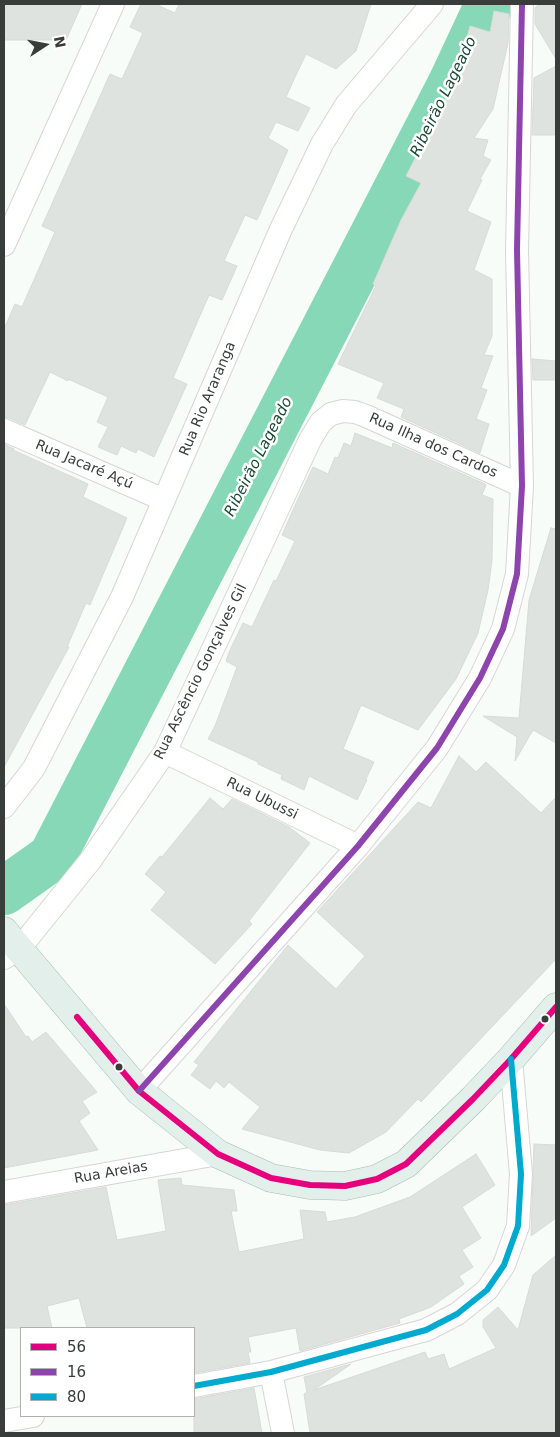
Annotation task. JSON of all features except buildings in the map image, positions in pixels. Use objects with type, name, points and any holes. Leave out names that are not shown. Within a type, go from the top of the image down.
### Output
[{"type":"main road","points":[[8,942],[139,1091],[218,1154],[271,1178],[310,1186],[345,1186],[376,1179],[406,1164],[473,1099],[556,1007]]},
{"type":"street","points":[[4,245],[113,4]]},
{"type":"street","name":"Rua Rio Araranga","points":[[4,807],[34,768],[122,597],[281,229],[322,144],[346,105],[432,4]]},
{"type":"street","points":[[139,1091],[358,846],[437,748],[484,670],[503,629],[517,574],[522,486],[517,250],[522,4]]},
{"type":"street","name":"Rua Ilha dos Cardos","points":[[343,411],[355,412],[366,416],[522,486]]},
{"type":"street","name":"Rua Ascêncio Gonçalves Gil","points":[[8,942],[90,861],[165,752],[310,440],[321,422],[331,414],[343,411]]},
{"type":"street","name":"Rua Jacaré Açú","points":[[4,430],[164,500]]},
{"type":"street","name":"Rua Ubussi","points":[[165,752],[358,846]]},
{"type":"street","points":[[195,1386],[271,1372],[426,1330],[458,1314],[487,1290],[504,1265],[518,1226],[521,1174],[511,1059]]},
{"type":"street","name":"Rua Areias","points":[[4,1192],[218,1154]]},
{"type":"street","points":[[271,1372],[283,1433]]},
{"type":"street","points":[[4,1421],[27,1417]]},
{"type":"waterway","name":"Ribeirão Lageado","points":[[4,891],[52,857],[452,83],[489,4]]},
{"type":"transit line","name":"16","points":[[139,1091],[358,846],[437,748],[480,678],[503,629],[517,574],[522,486],[517,250],[522,4]]},
{"type":"transit line","name":"56","points":[[77,1017],[139,1091],[218,1154],[271,1178],[310,1185],[345,1186],[377,1179],[406,1164],[473,1099],[556,1007]]},
{"type":"transit line","name":"80","points":[[195,1386],[271,1372],[426,1330],[457,1314],[487,1290],[504,1265],[518,1226],[521,1174],[511,1059]]}]
